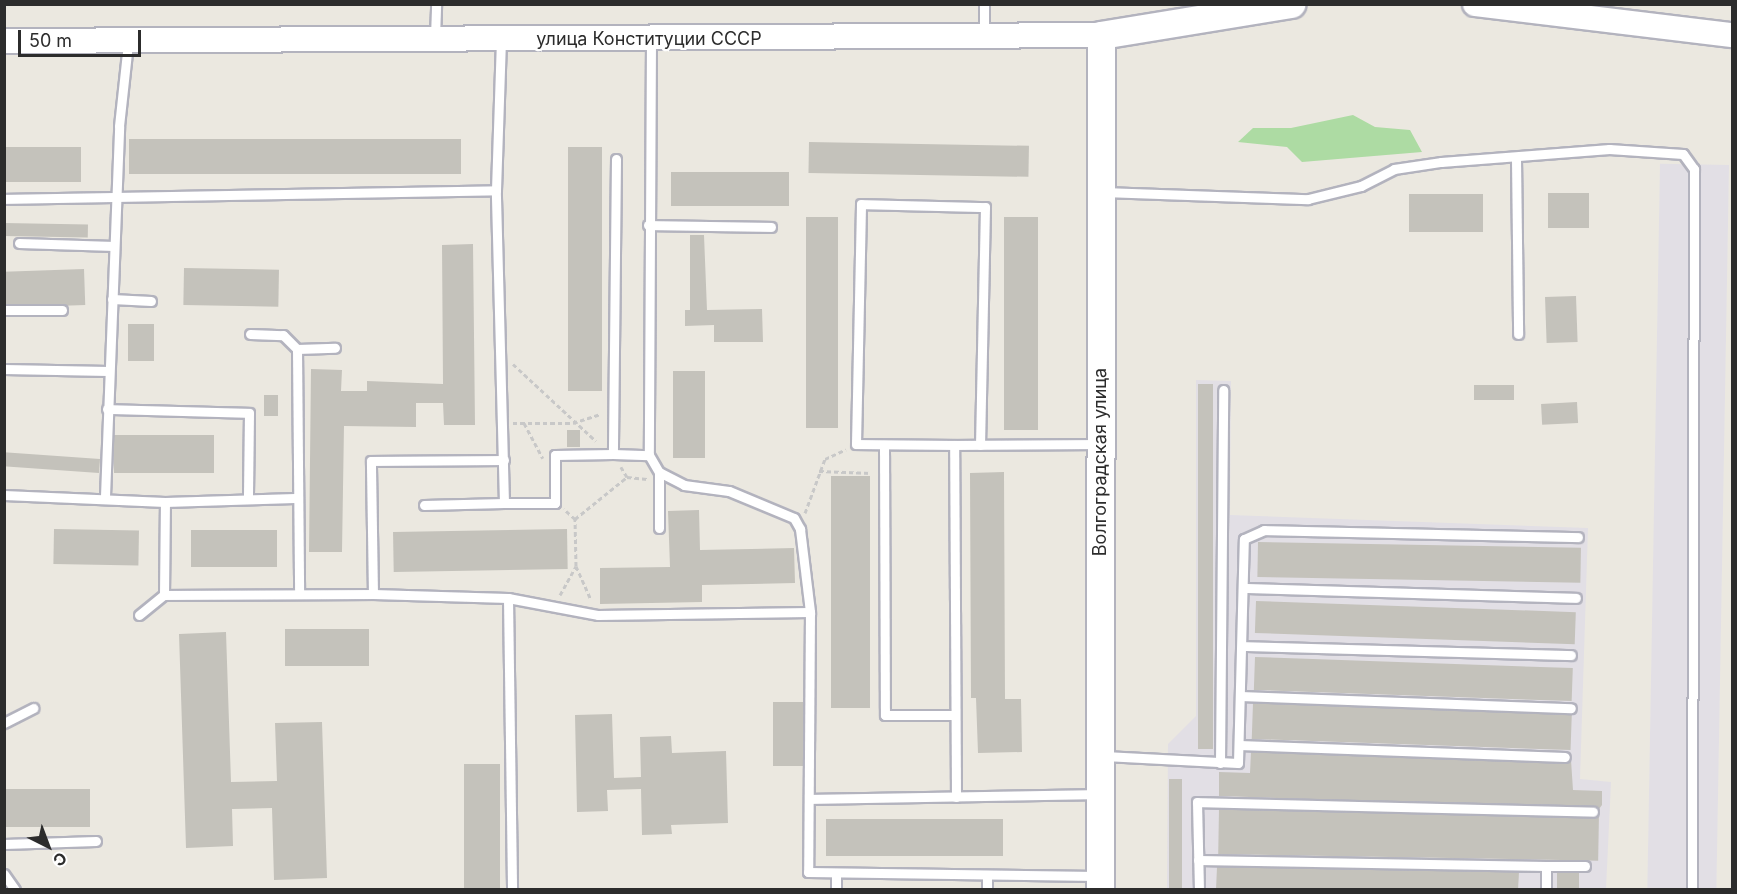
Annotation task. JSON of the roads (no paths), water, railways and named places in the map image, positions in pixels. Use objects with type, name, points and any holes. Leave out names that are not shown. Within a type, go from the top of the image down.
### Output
[{"type":"main road","name":"улица Конституции СССР","points":[[1101,35],[1291,4]]},
{"type":"main road","name":"Волгоградская улица","points":[[1100,883],[1098,192],[1101,35]]},
{"type":"street","points":[[1475,4],[1732,34]]},
{"type":"street","name":"улица Конституции СССР","points":[[4,41],[651,40],[1101,35]]},
{"type":"lane","points":[[435,39],[436,4]]},
{"type":"lane","points":[[984,4],[984,37]]},
{"type":"lane","points":[[501,39],[496,190],[504,503]]},
{"type":"lane","points":[[105,496],[116,198],[129,40]]},
{"type":"lane","points":[[651,40],[648,225],[649,455],[659,476],[658,528]]},
{"type":"lane","points":[[1098,192],[1308,199],[1361,186],[1394,169],[1516,159],[1556,151],[1659,150],[1683,154],[1694,168],[1692,890]]},
{"type":"lane","points":[[613,454],[615,159]]},
{"type":"lane","points":[[1516,159],[1518,334]]},
{"type":"lane","points":[[4,199],[496,190]]},
{"type":"lane","points":[[980,445],[985,207],[861,204],[855,444],[884,445],[980,445],[1100,444]]},
{"type":"lane","points":[[648,225],[771,227]]},
{"type":"lane","points":[[20,243],[114,246]]},
{"type":"lane","points":[[112,299],[151,301]]},
{"type":"lane","points":[[4,310],[62,310]]},
{"type":"lane","points":[[250,334],[282,335],[297,349],[335,348]]},
{"type":"lane","points":[[297,349],[295,498],[299,594]]},
{"type":"lane","points":[[4,369],[108,371]]},
{"type":"lane","points":[[1220,763],[1223,390]]},
{"type":"lane","points":[[107,409],[249,413],[248,498]]},
{"type":"lane","points":[[884,445],[885,715],[955,715]]},
{"type":"lane","points":[[954,445],[956,797]]},
{"type":"lane","points":[[424,505],[555,503],[555,455],[649,455]]},
{"type":"lane","points":[[373,594],[371,461],[504,460]]},
{"type":"lane","points":[[659,476],[684,485],[729,491],[794,518],[800,529],[810,612],[808,872],[987,874],[1100,883]]},
{"type":"lane","points":[[4,495],[105,496],[165,502],[295,498]]},
{"type":"lane","points":[[164,595],[165,502]]},
{"type":"lane","points":[[1101,756],[1238,763],[1244,539],[1264,530],[1578,537]]},
{"type":"lane","points":[[1243,588],[1576,598]]},
{"type":"lane","points":[[139,615],[164,595],[299,594],[508,598],[598,615],[810,612]]},
{"type":"lane","points":[[508,598],[513,890]]},
{"type":"lane","points":[[1242,646],[1571,656]]},
{"type":"lane","points":[[1240,696],[1571,708]]},
{"type":"lane","points":[[4,723],[33,708]]},
{"type":"lane","points":[[1239,745],[1564,757]]},
{"type":"lane","points":[[810,799],[1101,794]]},
{"type":"lane","points":[[1199,890],[1197,802],[1593,812]]},
{"type":"lane","points":[[4,844],[96,841]]},
{"type":"lane","points":[[1198,860],[1585,866]]},
{"type":"lane","points":[[1546,866],[1546,890]]},
{"type":"lane","points":[[836,873],[836,890]]},
{"type":"lane","points":[[4,874],[15,890]]},
{"type":"lane","points":[[987,874],[987,890]]}]
